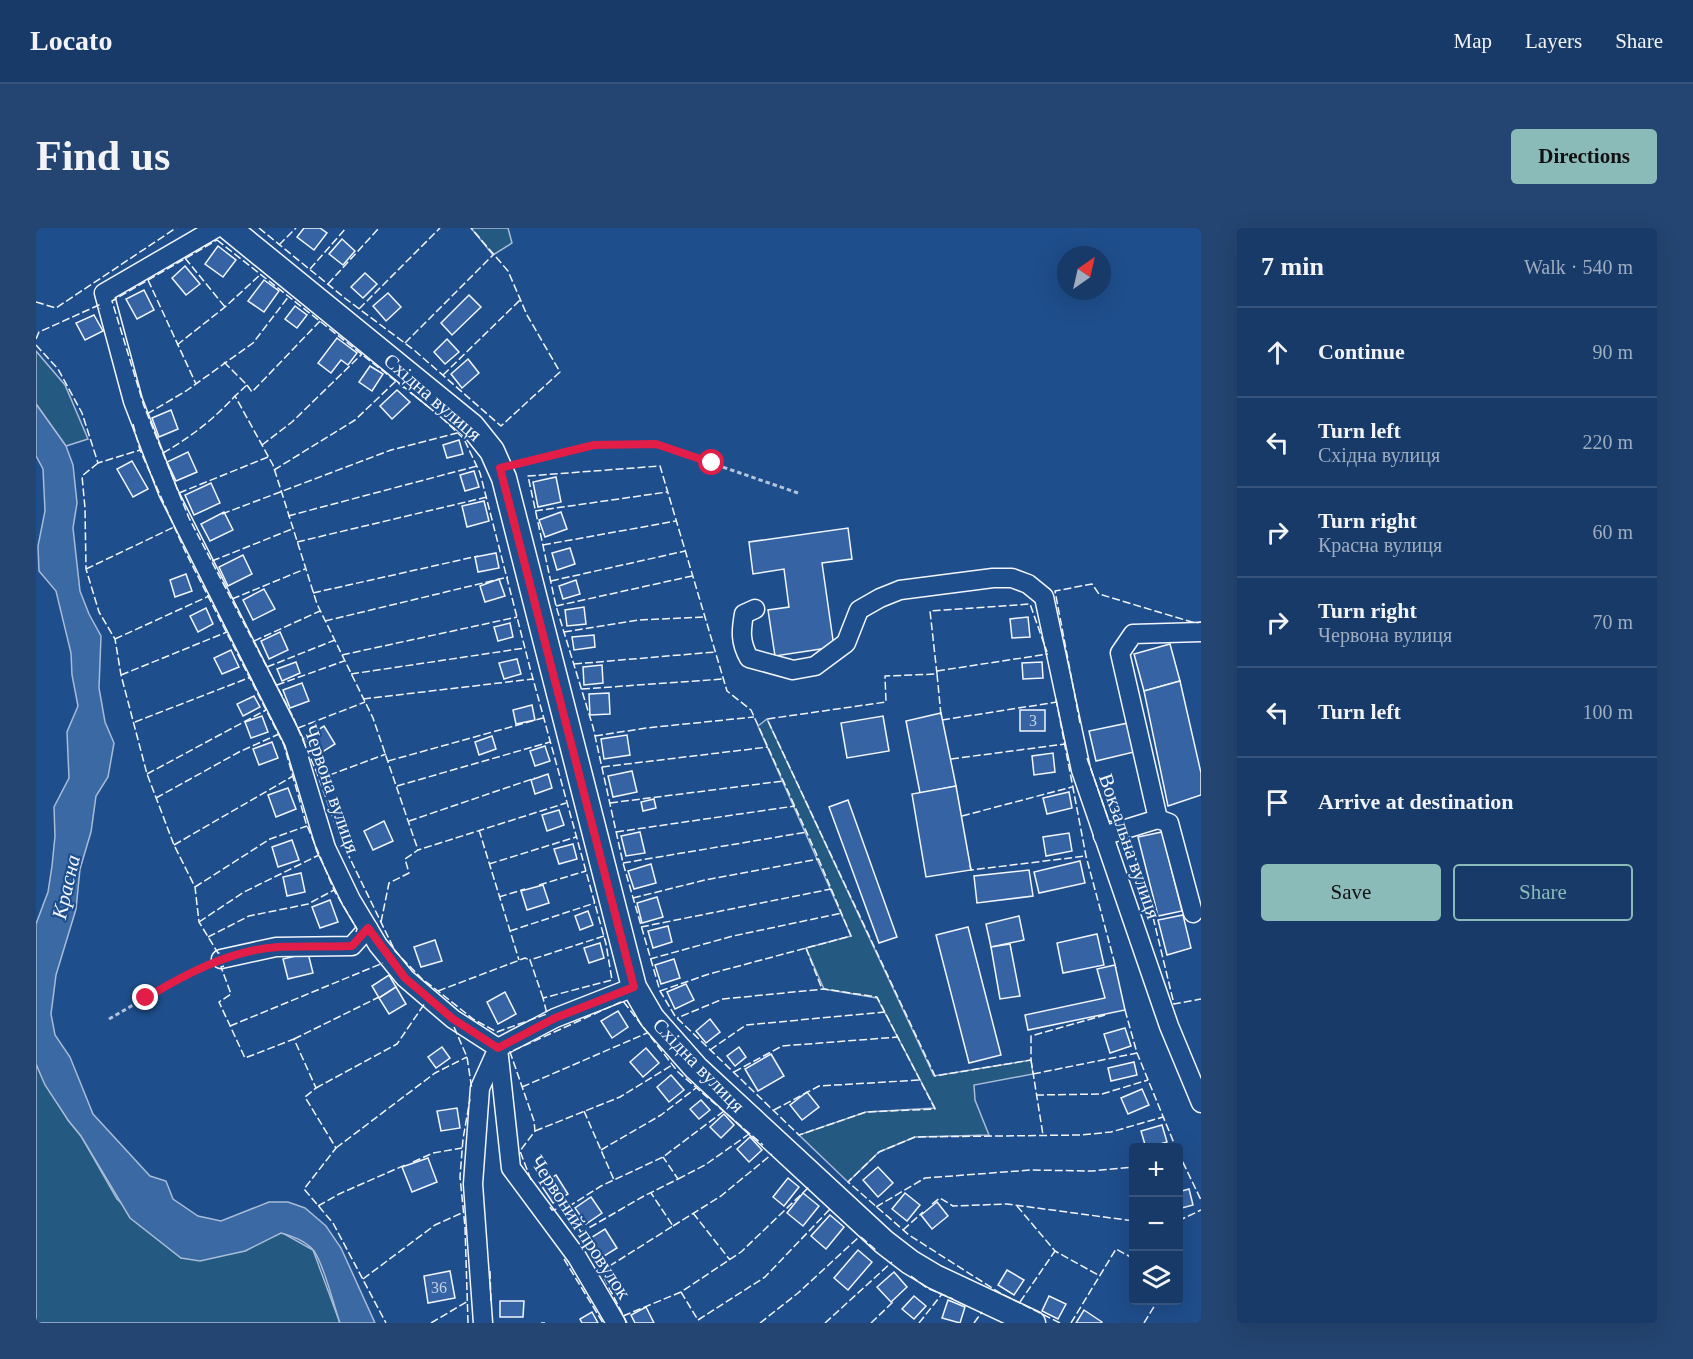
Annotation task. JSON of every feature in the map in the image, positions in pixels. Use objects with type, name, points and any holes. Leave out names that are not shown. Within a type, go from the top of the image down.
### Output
[{"type":"main road","name":"Східна вулиця","points":[[229,228],[472,426],[492,451],[500,468],[634,987],[652,1018],[696,1068],[884,1242],[935,1277],[1033,1323]]},
{"type":"street","name":"Червона вулиця","points":[[216,228],[104,293],[133,402],[168,492],[294,742],[326,848],[351,900],[368,928],[405,978],[453,1019],[498,1048]]},
{"type":"street","name":"Вокзальна вулиця","points":[[755,609],[744,614],[741,633],[742,647],[749,658],[793,670],[815,666],[831,656],[846,643],[859,610],[880,597],[900,590],[993,578],[1012,578],[1028,584],[1044,597],[1081,770],[1169,1026],[1201,1103]]},
{"type":"street","points":[[1158,819],[1120,653],[1133,634],[1201,632]]},
{"type":"street","points":[[1103,836],[1158,819],[1168,823],[1192,913]]},
{"type":"street","points":[[220,960],[276,947],[352,946],[368,928]]},
{"type":"street","points":[[483,1323],[473,1184],[480,1088],[498,1048],[555,1018],[634,987]]},
{"type":"street","name":"Червоний провулок","points":[[498,1048],[512,1168],[577,1257],[616,1323]]},
{"type":"path","points":[[500,468],[594,445],[656,444],[798,493]]},
{"type":"path","points":[[108,1019],[176,980],[220,960]]},
{"type":"shaded area","points":[[471,228],[508,228],[512,243],[493,255]]},
{"type":"shaded area","points":[[36,351],[65,385],[88,439],[66,446],[36,404]]},
{"type":"shaded area","points":[[767,719],[934,1076],[1031,1060],[1033,1074],[974,1085],[975,1100],[989,1135],[915,1137],[879,1152],[848,1182],[799,1135],[866,1112],[935,1108],[877,998],[824,989],[806,948],[851,936],[758,726]]},
{"type":"shaded area","points":[[36,1064],[117,1199],[181,1258],[245,1251],[281,1232],[313,1250],[340,1323],[36,1323]]},
{"type":"water","name":"Красна","points":[[36,404],[66,446],[73,465],[77,503],[73,528],[80,591],[101,636],[99,688],[105,722],[114,743],[108,777],[96,796],[91,832],[80,869],[76,909],[56,975],[51,1014],[55,1035],[70,1057],[93,1114],[150,1176],[166,1181],[173,1199],[198,1216],[221,1221],[269,1202],[288,1202],[305,1208],[326,1226],[341,1248],[375,1323],[340,1323],[325,1276],[314,1251],[303,1242],[285,1234],[281,1233],[245,1251],[200,1261],[181,1258],[130,1218],[81,1136],[45,1085],[36,1064],[36,924],[48,892],[52,866],[55,836],[54,807],[69,778],[67,732],[78,706],[72,675],[71,653],[56,591],[39,571],[38,546],[45,511],[43,469],[36,456]]},
{"type":"building","points":[[304,228],[320,228],[327,233],[314,250],[297,237]]},
{"type":"building","points":[[342,239],[355,251],[343,265],[329,254]]},
{"type":"building","points":[[218,246],[236,260],[223,277],[205,264]]},
{"type":"building","points":[[185,266],[200,284],[186,295],[172,278]]},
{"type":"building","points":[[365,273],[377,284],[363,298],[351,287]]},
{"type":"building","points":[[264,280],[279,291],[264,312],[248,301]]},
{"type":"building","points":[[144,290],[154,310],[137,319],[126,299]]},
{"type":"building","points":[[388,293],[401,307],[386,321],[373,306]]},
{"type":"building","points":[[469,295],[481,307],[452,335],[441,323]]},
{"type":"building","points":[[295,306],[307,315],[297,328],[285,319]]},
{"type":"building","points":[[94,315],[103,331],[85,340],[76,323]]},
{"type":"building","points":[[337,338],[357,353],[348,365],[341,360],[331,373],[318,363]]},
{"type":"building","points":[[447,339],[459,352],[445,364],[434,352]]},
{"type":"building","points":[[468,359],[479,373],[462,388],[451,374]]},
{"type":"building","points":[[370,366],[383,374],[372,391],[359,382]]},
{"type":"building","points":[[397,390],[410,402],[392,419],[380,406]]},
{"type":"building","points":[[171,410],[178,429],[159,437],[152,418]]},
{"type":"building","points":[[459,440],[463,454],[447,458],[443,445]]},
{"type":"building","points":[[188,452],[197,472],[176,481],[167,462]]},
{"type":"building","points":[[132,461],[148,489],[133,497],[117,469]]},
{"type":"building","points":[[474,471],[479,487],[465,491],[460,475]]},
{"type":"building","points":[[556,477],[561,502],[538,507],[533,482]]},
{"type":"building","points":[[211,483],[220,503],[194,515],[185,495]]},
{"type":"building","points":[[484,501],[489,521],[467,527],[462,506]]},
{"type":"building","points":[[224,512],[233,530],[210,541],[201,524]]},
{"type":"building","points":[[561,512],[567,529],[545,537],[539,520]]},
{"type":"building","points":[[848,528],[852,559],[822,563],[834,647],[775,656],[768,610],[789,607],[784,569],[753,574],[749,542]]},
{"type":"building","points":[[570,548],[575,564],[557,570],[552,553]]},
{"type":"building","points":[[496,553],[499,568],[478,572],[475,557]]},
{"type":"building","points":[[243,555],[252,574],[228,586],[219,567]]},
{"type":"building","points":[[186,574],[192,591],[175,597],[170,580]]},
{"type":"building","points":[[499,579],[505,596],[485,602],[480,586]]},
{"type":"building","points":[[576,580],[580,594],[563,599],[559,586]]},
{"type":"building","points":[[264,589],[275,609],[253,620],[243,600]]},
{"type":"building","points":[[584,607],[586,624],[567,626],[565,610]]},
{"type":"building","points":[[206,608],[213,624],[198,632],[190,616]]},
{"type":"building","points":[[1028,617],[1030,637],[1012,638],[1010,619]]},
{"type":"building","points":[[510,623],[513,637],[498,641],[494,627]]},
{"type":"building","points":[[280,632],[288,650],[269,659],[261,641]]},
{"type":"building","points":[[594,635],[595,647],[574,650],[572,637]]},
{"type":"building","points":[[1170,644],[1180,681],[1144,691],[1134,654]]},
{"type":"building","points":[[231,650],[239,667],[222,674],[214,658]]},
{"type":"building","points":[[517,659],[521,674],[504,679],[499,663]]},
{"type":"building","points":[[296,662],[300,673],[282,681],[277,669]]},
{"type":"building","points":[[1042,662],[1043,678],[1023,679],[1022,663]]},
{"type":"building","points":[[602,665],[603,683],[584,685],[583,667]]},
{"type":"building","points":[[1180,681],[1201,773],[1201,795],[1168,806],[1144,691]]},
{"type":"building","points":[[302,683],[309,701],[290,708],[283,690]]},
{"type":"building","points":[[609,693],[610,714],[590,715],[589,694]]},
{"type":"building","points":[[254,696],[260,707],[243,716],[237,704]]},
{"type":"building","points":[[532,705],[535,720],[516,724],[513,710]]},
{"type":"building","points":[[1020,710],[1045,710],[1045,731],[1020,731]]},
{"type":"building","points":[[941,713],[956,786],[920,793],[906,721]]},
{"type":"building","points":[[262,716],[268,732],[251,738],[245,722]]},
{"type":"building","points":[[883,716],[889,751],[847,758],[841,723]]},
{"type":"building","points":[[1128,723],[1134,752],[1096,761],[1089,731]]},
{"type":"building","points":[[324,726],[335,744],[316,756],[305,738]]},
{"type":"building","points":[[627,735],[630,755],[604,759],[601,739]]},
{"type":"building","points":[[492,736],[496,749],[479,755],[475,742]]},
{"type":"building","points":[[272,742],[278,758],[259,765],[253,749]]},
{"type":"building","points":[[545,746],[550,761],[535,766],[530,751]]},
{"type":"building","points":[[1053,753],[1055,772],[1034,775],[1032,756]]},
{"type":"building","points":[[632,771],[637,792],[613,797],[608,776]]},
{"type":"building","points":[[548,774],[552,788],[535,794],[531,780]]},
{"type":"building","points":[[956,786],[971,870],[926,877],[912,794]]},
{"type":"building","points":[[288,788],[296,809],[276,817],[268,795]]},
{"type":"building","points":[[1069,792],[1072,808],[1047,814],[1043,798]]},
{"type":"building","points":[[654,799],[656,808],[643,811],[641,802]]},
{"type":"building","points":[[848,800],[897,937],[879,943],[829,807]]},
{"type":"building","points":[[559,810],[564,825],[547,831],[542,815]]},
{"type":"building","points":[[384,821],[393,841],[373,850],[364,831]]},
{"type":"building","points":[[640,832],[645,853],[626,856],[621,836]]},
{"type":"building","points":[[1162,832],[1182,911],[1158,916],[1138,837]]},
{"type":"building","points":[[1069,833],[1072,851],[1046,856],[1043,837]]},
{"type":"building","points":[[292,840],[299,860],[278,867],[272,847]]},
{"type":"building","points":[[573,844],[577,859],[559,864],[554,849]]},
{"type":"building","points":[[1080,861],[1085,883],[1039,893],[1034,872]]},
{"type":"building","points":[[651,864],[656,883],[634,889],[628,871]]},
{"type":"building","points":[[1029,870],[1033,896],[977,903],[974,876]]},
{"type":"building","points":[[301,873],[305,892],[287,896],[283,877]]},
{"type":"building","points":[[543,885],[549,903],[527,910],[521,891]]},
{"type":"building","points":[[657,897],[663,917],[642,923],[637,903]]},
{"type":"building","points":[[330,900],[338,922],[320,928],[312,907]]},
{"type":"building","points":[[588,911],[593,925],[580,930],[575,916]]},
{"type":"building","points":[[1183,915],[1191,948],[1167,955],[1158,920]]},
{"type":"building","points":[[1019,916],[1024,940],[991,947],[986,924]]},
{"type":"building","points":[[668,926],[672,942],[653,948],[648,931]]},
{"type":"building","points":[[968,927],[1001,1055],[969,1063],[936,935]]},
{"type":"building","points":[[1097,934],[1104,965],[1063,973],[1057,943]]},
{"type":"building","points":[[435,940],[442,961],[421,967],[414,947]]},
{"type":"building","points":[[600,943],[604,958],[589,963],[584,948]]},
{"type":"building","points":[[1010,944],[1020,996],[1000,999],[991,947]]},
{"type":"building","points":[[308,953],[313,973],[288,979],[283,959]]},
{"type":"building","points":[[674,959],[680,978],[661,984],[655,965]]},
{"type":"building","points":[[1115,965],[1125,1010],[1028,1030],[1025,1015],[1105,998],[1097,969]]},
{"type":"building","points":[[389,975],[396,987],[379,998],[372,986]]},
{"type":"building","points":[[686,984],[694,1000],[675,1009],[667,992]]},
{"type":"building","points":[[396,987],[406,1004],[389,1014],[379,998]]},
{"type":"building","points":[[505,992],[516,1014],[498,1024],[487,1002]]},
{"type":"building","points":[[618,1011],[628,1027],[612,1038],[601,1021]]},
{"type":"building","points":[[710,1019],[720,1032],[706,1043],[696,1031]]},
{"type":"building","points":[[1125,1028],[1131,1046],[1110,1053],[1104,1034]]},
{"type":"building","points":[[442,1047],[450,1058],[436,1068],[428,1057]]},
{"type":"building","points":[[739,1047],[746,1057],[735,1066],[727,1056]]},
{"type":"building","points":[[646,1048],[659,1063],[643,1077],[630,1062]]},
{"type":"building","points":[[771,1054],[784,1076],[758,1091],[745,1069]]},
{"type":"building","points":[[1134,1062],[1137,1075],[1111,1081],[1108,1068]]},
{"type":"building","points":[[671,1075],[684,1090],[669,1102],[657,1087]]},
{"type":"building","points":[[1142,1089],[1149,1105],[1128,1114],[1121,1098]]},
{"type":"building","points":[[807,1092],[819,1107],[802,1120],[790,1105]]},
{"type":"building","points":[[701,1100],[710,1110],[699,1119],[690,1109]]},
{"type":"building","points":[[457,1108],[460,1128],[441,1131],[437,1111]]},
{"type":"building","points":[[724,1114],[734,1125],[721,1138],[710,1127]]},
{"type":"building","points":[[1162,1125],[1167,1142],[1145,1143],[1141,1131]]},
{"type":"building","points":[[750,1137],[762,1150],[749,1162],[737,1149]]},
{"type":"building","points":[[428,1158],[437,1182],[412,1192],[402,1167]]},
{"type":"building","points":[[878,1167],[893,1183],[878,1197],[863,1180]]},
{"type":"building","points":[[556,1175],[568,1194],[553,1203],[541,1185]]},
{"type":"building","points":[[788,1178],[799,1187],[784,1206],[773,1197]]},
{"type":"building","points":[[1189,1189],[1193,1205],[1183,1208],[1183,1191]]},
{"type":"building","points":[[803,1193],[819,1206],[803,1226],[787,1213]]},
{"type":"building","points":[[905,1193],[920,1205],[907,1221],[892,1209]]},
{"type":"building","points":[[591,1197],[602,1213],[586,1224],[575,1208]]},
{"type":"building","points":[[937,1202],[948,1216],[932,1229],[921,1215]]},
{"type":"building","points":[[830,1215],[844,1227],[826,1249],[811,1236]]},
{"type":"building","points":[[605,1229],[617,1248],[601,1258],[589,1239]]},
{"type":"building","points":[[858,1250],[872,1262],[848,1290],[834,1278]]},
{"type":"building","points":[[1007,1270],[1024,1280],[1014,1295],[998,1285]]},
{"type":"building","points":[[450,1271],[455,1298],[428,1303],[424,1276]]},
{"type":"building","points":[[894,1272],[907,1287],[891,1302],[877,1287]]},
{"type":"building","points":[[914,1296],[926,1306],[914,1319],[902,1309]]},
{"type":"building","points":[[1049,1296],[1066,1304],[1058,1319],[1042,1311]]},
{"type":"building","points":[[948,1300],[965,1307],[960,1323],[942,1318]]},
{"type":"building","points":[[500,1301],[524,1301],[523,1317],[500,1317]]},
{"type":"building","points":[[646,1307],[654,1323],[635,1323],[631,1315]]},
{"type":"building","points":[[1084,1310],[1102,1322],[1076,1323]]},
{"type":"building","points":[[592,1312],[598,1323],[582,1323],[580,1319]]},
{"type":"fence","points":[[36,302],[56,308],[176,228]]},
{"type":"fence","points":[[259,228],[346,299],[414,350],[501,426],[560,372],[527,315],[508,271],[471,228]]},
{"type":"fence","points":[[279,245],[296,228]]},
{"type":"fence","points":[[310,269],[346,228]]},
{"type":"fence","points":[[328,284],[379,228]]},
{"type":"fence","points":[[359,309],[440,228]]},
{"type":"fence","points":[[217,240],[440,416],[464,439],[480,473],[530,668],[606,944],[612,980],[543,998],[547,1014],[497,1032],[473,1019],[422,979],[395,951],[341,840],[317,773],[293,717],[189,518],[144,406],[112,301],[217,240]]},
{"type":"fence","points":[[405,343],[493,255]]},
{"type":"fence","points":[[185,258],[225,307]]},
{"type":"fence","points":[[177,345],[225,307],[261,274]]},
{"type":"fence","points":[[148,280],[196,384]]},
{"type":"fence","points":[[147,414],[186,391],[253,343],[289,296]]},
{"type":"fence","points":[[443,375],[520,300]]},
{"type":"fence","points":[[36,339],[39,332],[99,305],[100,309]]},
{"type":"fence","points":[[247,385],[252,392],[320,321]]},
{"type":"fence","points":[[36,345],[58,369],[82,413],[98,463],[140,450]]},
{"type":"fence","points":[[262,445],[292,422],[362,354]]},
{"type":"fence","points":[[224,362],[247,385],[235,396],[273,465],[317,604],[373,718],[418,850]]},
{"type":"fence","points":[[274,470],[355,420],[396,381]]},
{"type":"fence","points":[[163,453],[202,427],[235,396]]},
{"type":"fence","points":[[133,424],[140,450],[186,553],[284,745],[306,823],[334,890],[357,929],[356,932]]},
{"type":"fence","points":[[222,514],[391,450],[457,433]]},
{"type":"fence","points":[[179,493],[268,457]]},
{"type":"fence","points":[[98,463],[82,476],[86,569],[99,612],[115,639],[121,675],[147,774],[174,845],[195,887],[199,922],[220,953]]},
{"type":"fence","points":[[288,516],[477,466]]},
{"type":"fence","points":[[660,991],[709,974],[851,936],[751,710],[727,691],[660,466],[528,476],[556,606],[593,727],[623,863],[660,991],[675,1016],[677,1018],[799,1135],[866,1112],[935,1109],[877,997],[824,989],[723,999],[677,1018]]},
{"type":"fence","points":[[535,511],[667,492]]},
{"type":"fence","points":[[297,542],[487,497]]},
{"type":"fence","points":[[543,545],[676,521]]},
{"type":"fence","points":[[86,569],[174,527]]},
{"type":"fence","points":[[212,561],[292,529]]},
{"type":"fence","points":[[551,581],[685,551]]},
{"type":"fence","points":[[313,593],[478,556]]},
{"type":"fence","points":[[232,599],[305,569]]},
{"type":"fence","points":[[556,606],[692,576]]},
{"type":"fence","points":[[325,621],[508,577]]},
{"type":"fence","points":[[1080,723],[1055,591],[1092,584],[1099,594],[1195,623],[1201,622]]},
{"type":"fence","points":[[115,639],[209,596]]},
{"type":"fence","points":[[937,674],[930,611],[1030,604],[1047,652]]},
{"type":"fence","points":[[254,641],[320,611]]},
{"type":"fence","points":[[342,655],[517,617]]},
{"type":"fence","points":[[564,632],[639,620],[705,617]]},
{"type":"fence","points":[[121,675],[227,632]]},
{"type":"fence","points":[[267,667],[335,640]]},
{"type":"fence","points":[[351,674],[525,648]]},
{"type":"fence","points":[[574,664],[715,652]]},
{"type":"fence","points":[[937,671],[1048,654]]},
{"type":"fence","points":[[277,685],[344,661]]},
{"type":"fence","points":[[941,715],[937,674],[885,676],[886,702],[767,719],[935,1076],[1031,1060],[1031,1036],[1105,1015]]},
{"type":"fence","points":[[135,722],[251,677]]},
{"type":"fence","points":[[363,699],[533,679]]},
{"type":"fence","points":[[582,689],[723,679]]},
{"type":"fence","points":[[1056,699],[1086,856],[1116,968]]},
{"type":"fence","points":[[298,728],[365,702]]},
{"type":"fence","points":[[942,720],[1057,702]]},
{"type":"fence","points":[[147,774],[266,710]]},
{"type":"fence","points":[[595,736],[646,728],[754,717]]},
{"type":"fence","points":[[388,761],[543,718]]},
{"type":"fence","points":[[156,798],[239,752],[279,734]]},
{"type":"fence","points":[[397,786],[550,742]]},
{"type":"fence","points":[[951,759],[1065,744]]},
{"type":"fence","points":[[602,767],[768,747]]},
{"type":"fence","points":[[319,779],[386,754]]},
{"type":"fence","points":[[1087,758],[1109,821],[1120,823]]},
{"type":"fence","points":[[174,845],[293,776]]},
{"type":"fence","points":[[409,821],[535,778]]},
{"type":"fence","points":[[610,803],[783,781]]},
{"type":"fence","points":[[962,816],[1072,787]]},
{"type":"fence","points":[[381,922],[389,883],[409,873],[405,859],[418,850],[566,803]]},
{"type":"fence","points":[[616,832],[795,806]]},
{"type":"fence","points":[[195,887],[270,839],[307,826]]},
{"type":"fence","points":[[479,830],[519,960]]},
{"type":"fence","points":[[623,863],[807,832]]},
{"type":"fence","points":[[1128,833],[1152,913],[1174,1004],[1201,999]]},
{"type":"fence","points":[[489,864],[576,837]]},
{"type":"fence","points":[[199,922],[244,892],[319,855]]},
{"type":"fence","points":[[970,865],[971,870],[1086,856]]},
{"type":"fence","points":[[633,898],[705,880],[819,859]]},
{"type":"fence","points":[[539,885],[586,871]]},
{"type":"fence","points":[[499,897],[525,889]]},
{"type":"fence","points":[[641,927],[831,889]]},
{"type":"fence","points":[[208,937],[249,916],[308,904],[334,890]]},
{"type":"fence","points":[[510,931],[595,903]]},
{"type":"fence","points":[[650,959],[733,936],[842,913]]},
{"type":"fence","points":[[543,998],[530,960],[604,936]]},
{"type":"fence","points":[[806,948],[822,989]]},
{"type":"fence","points":[[438,991],[525,958],[530,960]]},
{"type":"fence","points":[[230,1026],[383,963]]},
{"type":"fence","points":[[224,966],[221,967],[231,994],[219,1002],[245,1058],[294,1039],[316,1088],[305,1097],[336,1148],[304,1189],[333,1223],[386,1323]]},
{"type":"fence","points":[[294,1039],[379,997]]},
{"type":"fence","points":[[531,1180],[520,1151],[535,1131],[534,1121],[510,1052],[623,1001],[678,1072],[763,1145]]},
{"type":"fence","points":[[316,1088],[397,1044],[425,1003]]},
{"type":"fence","points":[[1125,1010],[1137,1053],[1174,1143]]},
{"type":"fence","points":[[710,1050],[746,1025],[885,1012]]},
{"type":"fence","points":[[454,1027],[467,1057],[472,1090]]},
{"type":"fence","points":[[522,1087],[647,1033]]},
{"type":"fence","points":[[734,1072],[782,1046],[898,1037]]},
{"type":"fence","points":[[1033,1074],[1137,1053]]},
{"type":"fence","points":[[336,1148],[435,1073],[467,1057]]},
{"type":"fence","points":[[1031,1060],[1043,1135]]},
{"type":"fence","points":[[535,1131],[620,1097],[672,1065]]},
{"type":"fence","points":[[774,1110],[819,1086],[920,1080]]},
{"type":"fence","points":[[1036,1095],[1102,1094],[1148,1080]]},
{"type":"fence","points":[[601,1150],[661,1115],[696,1088]]},
{"type":"fence","points":[[468,1323],[465,1227],[460,1177],[463,1139],[470,1099]]},
{"type":"fence","points":[[584,1111],[614,1180]]},
{"type":"fence","points":[[568,1207],[601,1186],[663,1157],[724,1111]]},
{"type":"fence","points":[[1060,1323],[1000,1293],[909,1235],[848,1182],[879,1152],[915,1137],[1081,1135],[1111,1132],[1163,1117]]},
{"type":"fence","points":[[678,1179],[705,1165],[749,1134]]},
{"type":"fence","points":[[413,1162],[433,1153],[462,1148]]},
{"type":"fence","points":[[673,1226],[721,1196],[772,1154]]},
{"type":"fence","points":[[580,1233],[678,1179],[663,1157]]},
{"type":"fence","points":[[1183,1162],[1201,1200]]},
{"type":"fence","points":[[318,1206],[339,1194],[405,1165]]},
{"type":"fence","points":[[876,1207],[925,1178],[1031,1170],[1092,1171],[1129,1167]]},
{"type":"fence","points":[[623,1316],[681,1292],[741,1252],[809,1187]]},
{"type":"fence","points":[[600,1272],[673,1226],[651,1193]]},
{"type":"fence","points":[[932,1204],[940,1198],[953,1206],[1007,1204],[1129,1220]]},
{"type":"fence","points":[[1017,1206],[1055,1251],[1100,1276]]},
{"type":"fence","points":[[550,1207],[552,1210],[568,1207],[627,1323]]},
{"type":"fence","points":[[698,1320],[765,1277],[831,1208]]},
{"type":"fence","points":[[1183,1219],[1201,1210]]},
{"type":"fence","points":[[363,1279],[435,1225],[464,1212]]},
{"type":"fence","points":[[903,1230],[923,1212]]},
{"type":"fence","points":[[693,1213],[730,1260]]},
{"type":"fence","points":[[760,1323],[798,1293],[860,1236]]},
{"type":"fence","points":[[861,1237],[877,1251]]},
{"type":"fence","points":[[1071,1323],[1116,1249],[1129,1256]]},
{"type":"fence","points":[[1020,1302],[1055,1251]]},
{"type":"fence","points":[[564,1259],[603,1323]]},
{"type":"fence","points":[[825,1323],[892,1262]]},
{"type":"fence","points":[[490,1271],[491,1304]]},
{"type":"fence","points":[[911,1276],[927,1288],[953,1299]]},
{"type":"fence","points":[[681,1292],[698,1320]]},
{"type":"fence","points":[[919,1323],[942,1294]]},
{"type":"fence","points":[[431,1323],[468,1301]]},
{"type":"fence","points":[[871,1323],[894,1301]]},
{"type":"fence","points":[[1144,1323],[1155,1305]]},
{"type":"fence","points":[[974,1323],[982,1312]]},
{"type":"route","points":[[146,998],[176,980],[220,960],[276,947],[352,946],[368,928],[378,945],[405,978],[453,1019],[498,1048],[555,1018],[634,987],[500,468],[594,445],[656,444],[712,463]]}]
